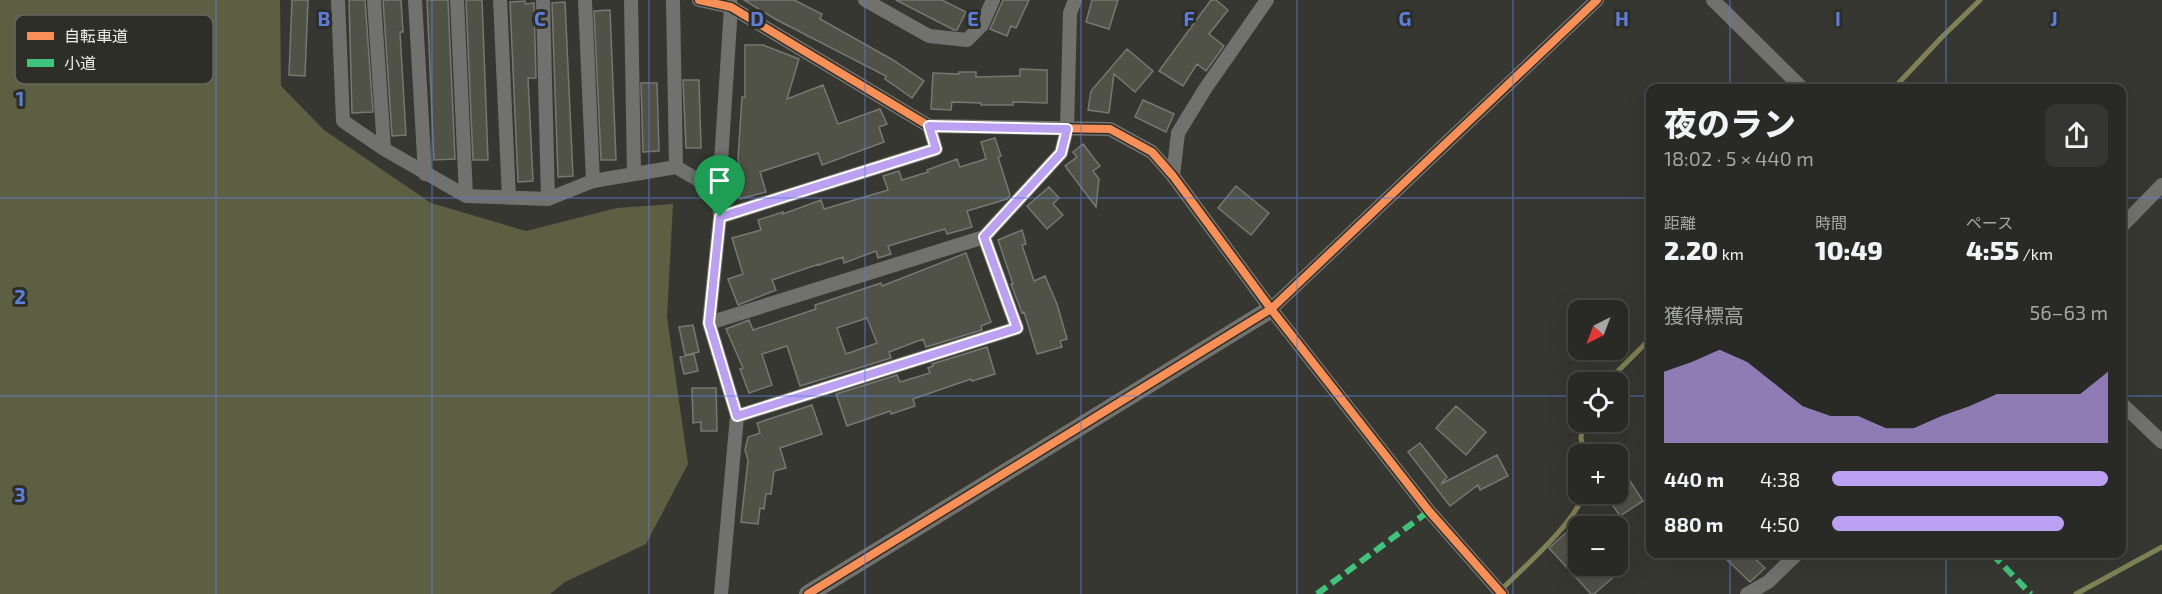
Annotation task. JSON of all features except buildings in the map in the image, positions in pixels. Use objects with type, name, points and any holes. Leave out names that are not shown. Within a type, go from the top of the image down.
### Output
[{"type":"street","points":[[338,0],[343,121],[384,149],[466,196],[548,199],[593,181],[676,168],[719,192]]},
{"type":"street","points":[[374,0],[384,149]]},
{"type":"street","points":[[414,0],[426,174]]},
{"type":"street","points":[[457,0],[466,196]]},
{"type":"street","points":[[500,0],[510,198]]},
{"type":"street","points":[[543,0],[548,199]]},
{"type":"street","points":[[585,0],[593,181]]},
{"type":"street","points":[[631,0],[634,173]]},
{"type":"street","points":[[673,0],[676,168]]},
{"type":"street","points":[[699,0],[730,3],[929,126],[1110,129],[1152,152],[1173,176],[1270,309],[1429,511],[1502,594]]},
{"type":"street","points":[[865,0],[929,36],[967,40],[982,25],[993,0]]},
{"type":"street","points":[[709,323],[984,237],[1061,153],[1067,129],[1070,13],[1075,0]]},
{"type":"street","points":[[1173,176],[1178,133],[1204,88],[1267,0]]},
{"type":"street","points":[[808,594],[1270,309],[1597,0]]},
{"type":"street","points":[[1713,0],[1798,84]]},
{"type":"street","points":[[721,594],[737,416],[709,323],[720,217],[719,192],[730,3]]},
{"type":"street","points":[[720,217],[936,149],[929,126]]},
{"type":"street","points":[[2126,222],[2162,185]]},
{"type":"street","points":[[737,416],[1017,328],[984,237]]},
{"type":"street","points":[[2126,407],[2162,442]]},
{"type":"street","points":[[1747,594],[1768,582],[1793,558]]},
{"type":"green space","points":[[0,0],[280,0],[281,86],[324,130],[431,203],[526,231],[617,208],[673,204],[667,317],[688,464],[646,544],[565,582],[550,594],[0,594]]},
{"type":"waterway","points":[[1898,84],[1980,0]]},
{"type":"waterway","points":[[1617,372],[1646,343]]},
{"type":"waterway","points":[[1582,432],[1582,444]]},
{"type":"waterway","points":[[1502,589],[1560,530],[1579,504]]},
{"type":"waterway","points":[[2076,594],[2162,547]]},
{"type":"marked path","points":[[1317,594],[1429,511]]},
{"type":"marked path","points":[[1996,558],[2031,594]]},
{"type":"cycle path","points":[[699,0],[731,7],[929,126],[1110,129],[1152,152],[1173,176],[1271,309],[1429,511],[1502,594]]},
{"type":"cycle path","points":[[808,594],[1271,309],[1597,0]]},
{"type":"route","points":[[929,126],[1067,129],[1061,153],[984,237],[1017,328],[737,416],[709,323],[720,217],[936,149],[929,126]]}]
